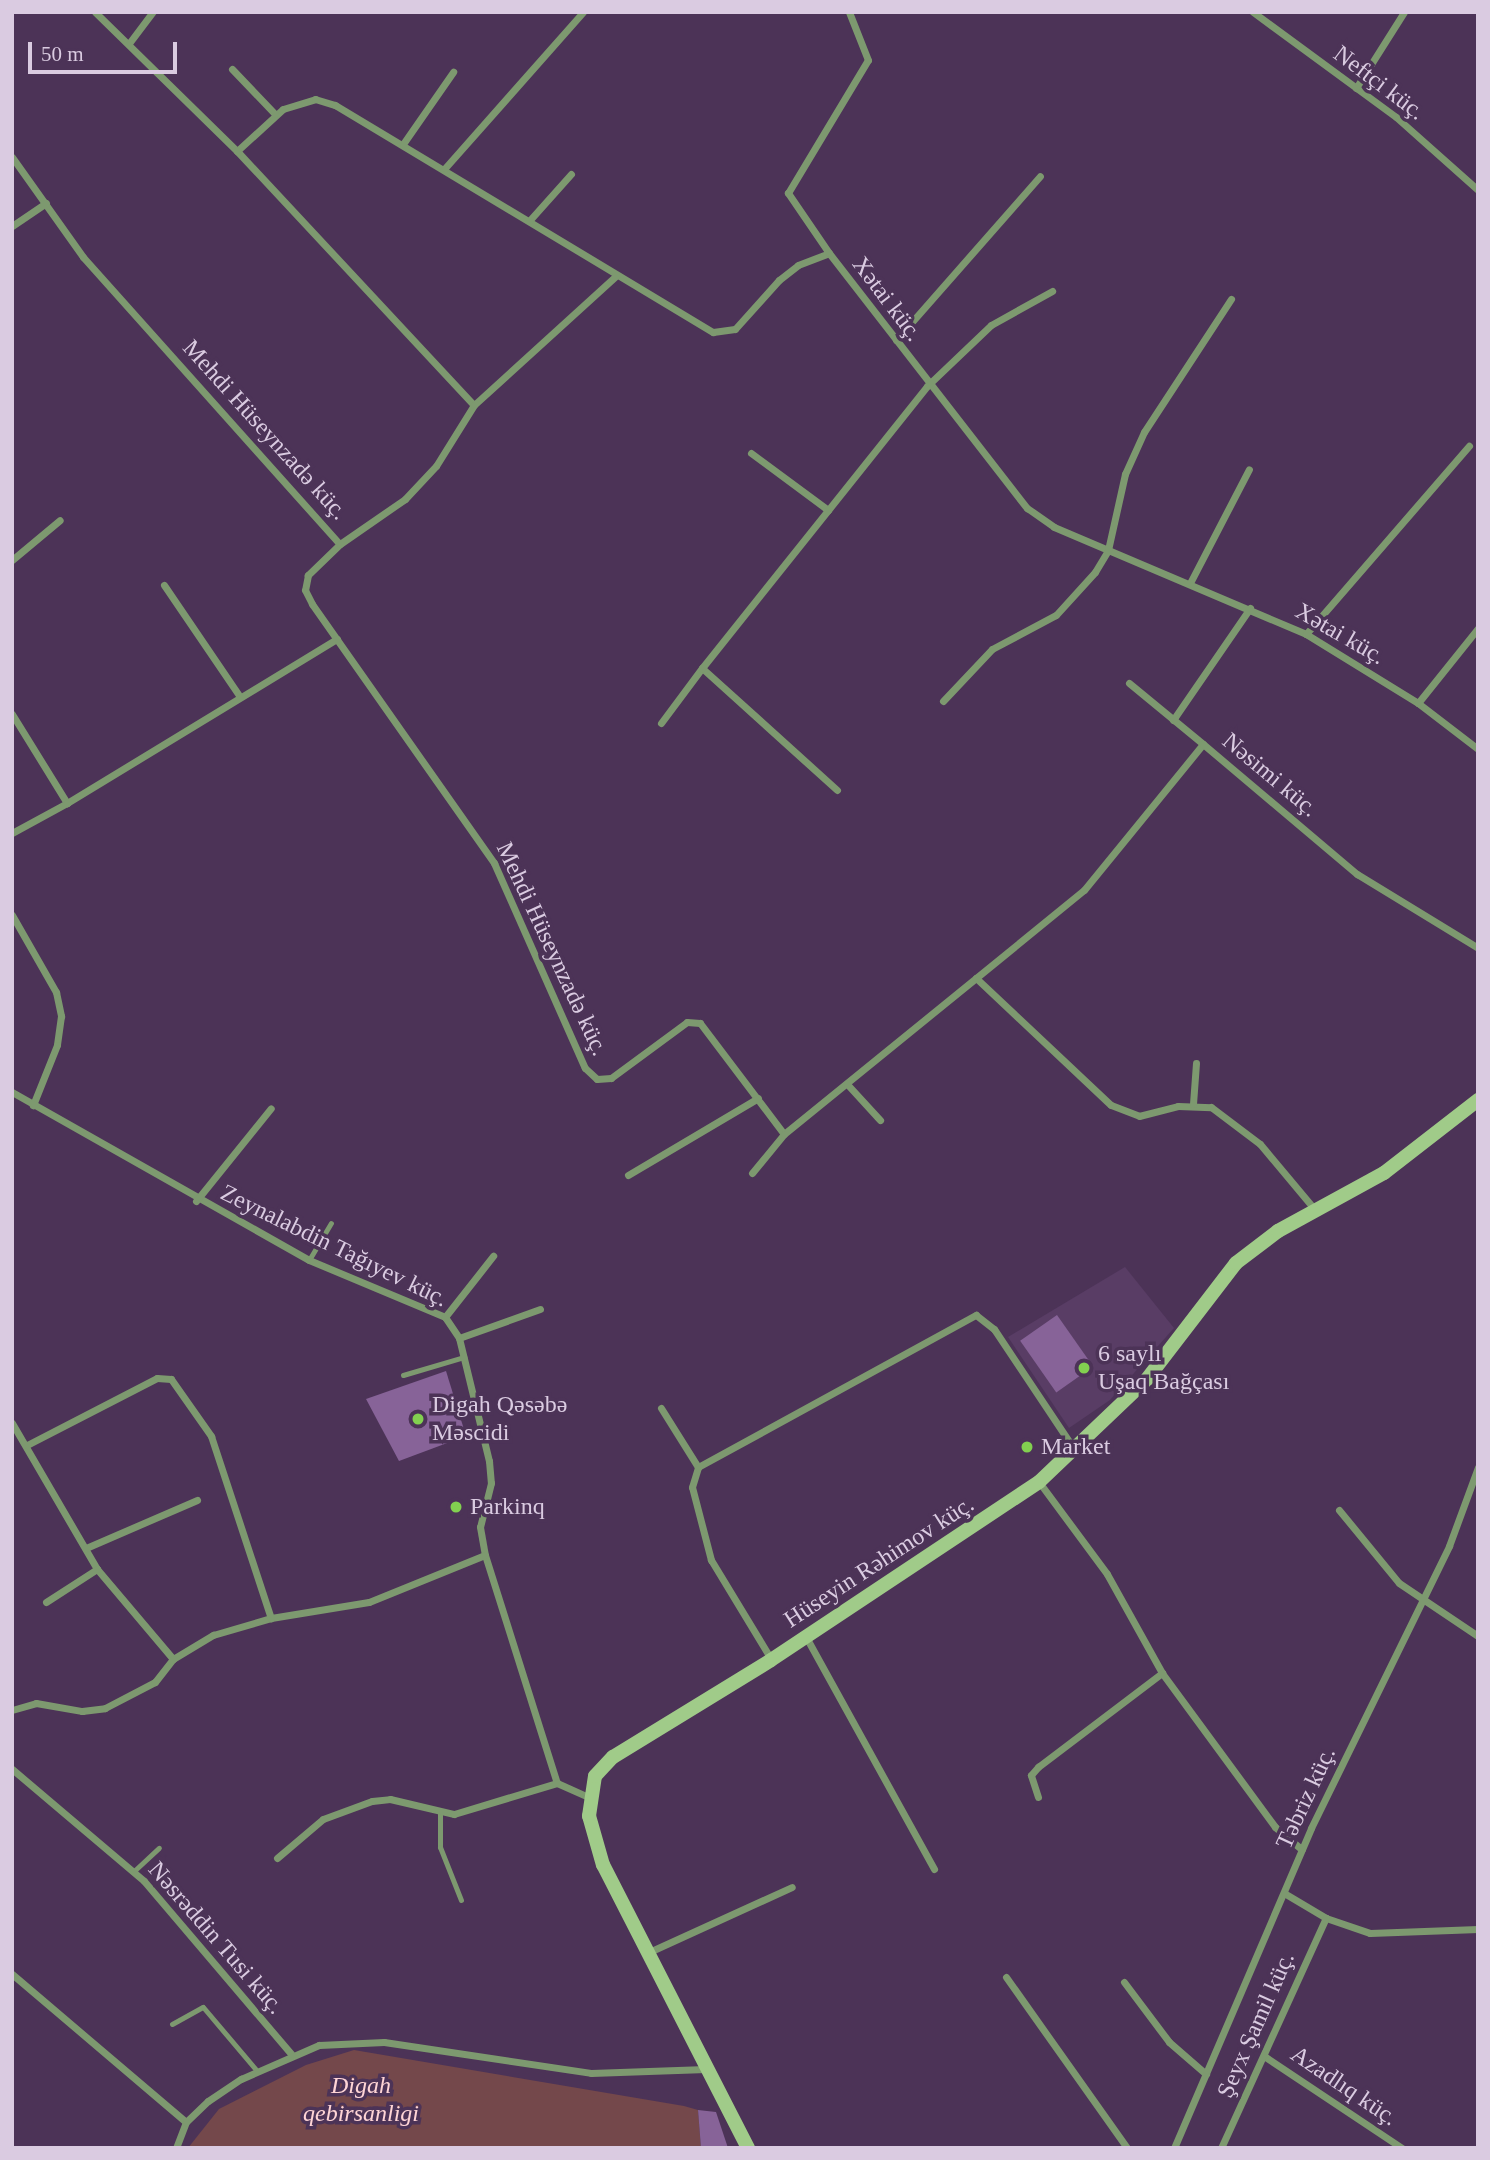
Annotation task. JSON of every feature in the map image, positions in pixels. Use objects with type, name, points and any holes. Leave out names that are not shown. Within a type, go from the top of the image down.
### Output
[{"type":"main road","name":"Hüseyin Rəhimov küç.","points":[[588,1797],[595,1776],[613,1756],[771,1660],[1039,1482],[1076,1451],[1147,1379],[1236,1263],[1278,1231],[1384,1173],[1478,1100]]},
{"type":"main road","points":[[588,1797],[603,1864],[748,2148]]},
{"type":"street","points":[[94,12],[130,42],[237,151],[474,405]]},
{"type":"street","points":[[130,42],[153,12]]},
{"type":"street","points":[[445,168],[583,12]]},
{"type":"street","points":[[829,253],[788,193],[868,60],[849,12]]},
{"type":"street","name":"Neftçi küç.","points":[[1253,12],[1356,88],[1478,190]]},
{"type":"street","points":[[1356,88],[1404,12]]},
{"type":"street","points":[[232,69],[275,114]]},
{"type":"street","points":[[403,144],[453,72]]},
{"type":"street","name":"Xətai küç.","points":[[237,151],[275,114],[315,99],[335,104],[445,168],[617,275],[723,335],[797,265],[829,253],[896,340],[927,386],[1027,508],[1054,527],[1306,634],[1418,704],[1478,749]]},
{"type":"street","name":"Mehdi Hüseynzadə küç.","points":[[12,156],[83,257],[340,544],[308,575],[305,590],[494,863],[585,1068],[597,1079],[611,1078],[687,1023],[700,1023],[784,1134]]},
{"type":"street","points":[[529,220],[571,174]]},
{"type":"street","points":[[896,340],[1040,176]]},
{"type":"street","points":[[12,226],[46,203]]},
{"type":"street","points":[[340,544],[379,522],[422,483],[474,405],[617,275]]},
{"type":"street","points":[[661,723],[927,386],[991,325],[1052,291]]},
{"type":"street","points":[[943,701],[992,649],[1056,615],[1108,550],[1125,474],[1138,443],[1231,299]]},
{"type":"street","points":[[1306,634],[1469,446]]},
{"type":"street","points":[[751,453],[828,510]]},
{"type":"street","points":[[1190,583],[1249,469]]},
{"type":"street","points":[[12,560],[60,520]]},
{"type":"street","points":[[164,585],[240,697]]},
{"type":"street","points":[[1173,720],[1250,608]]},
{"type":"street","points":[[1418,704],[1478,628]]},
{"type":"street","points":[[12,834],[337,639]]},
{"type":"street","points":[[702,668],[837,790]]},
{"type":"street","points":[[1129,683],[1203,744]]},
{"type":"street","points":[[12,713],[67,803]]},
{"type":"street","name":"Nəsimi küç.","points":[[976,978],[1084,890],[1203,744],[1357,874],[1478,948]]},
{"type":"street","points":[[12,915],[56,992],[61,1016],[57,1045],[33,1105]]},
{"type":"street","points":[[752,1173],[784,1134],[976,978],[1127,1115],[1193,1104],[1211,1107],[1260,1144],[1317,1212]]},
{"type":"street","points":[[1193,1104],[1196,1063]]},
{"type":"street","points":[[847,1084],[880,1120]]},
{"type":"street","name":"Zeynalabdin Tağıyev küç.","points":[[12,1092],[196,1201],[309,1260],[445,1317],[459,1338],[489,1461],[491,1483],[480,1527],[485,1555],[556,1783]]},
{"type":"street","points":[[628,1175],[758,1098]]},
{"type":"street","points":[[196,1201],[271,1108]]},
{"type":"street","points":[[445,1317],[494,1256]]},
{"type":"street","points":[[459,1338],[540,1309]]},
{"type":"street","points":[[771,1660],[711,1560],[692,1486],[698,1467],[976,1315],[994,1329],[1076,1451]]},
{"type":"street","points":[[27,1445],[157,1378],[171,1379],[211,1436],[271,1618]]},
{"type":"street","points":[[661,1409],[698,1467]]},
{"type":"street","points":[[12,1423],[97,1569],[173,1659]]},
{"type":"street","name":"Təbriz küç.","points":[[1174,2148],[1302,1850],[1424,1597],[1478,1467]]},
{"type":"street","points":[[1039,1482],[1107,1574],[1162,1674],[1275,1827],[1302,1850]]},
{"type":"street","points":[[86,1548],[197,1500]]},
{"type":"street","points":[[1339,1510],[1399,1583],[1424,1597],[1478,1636]]},
{"type":"street","points":[[12,1710],[36,1703],[82,1711],[105,1708],[155,1682],[173,1659],[213,1635],[271,1618],[369,1602],[485,1555]]},
{"type":"street","points":[[46,1602],[97,1569]]},
{"type":"street","points":[[806,1637],[934,1869]]},
{"type":"street","points":[[1038,1797],[1031,1775],[1038,1767],[1162,1674]]},
{"type":"street","name":"Nəsrəddin Tusi küç.","points":[[12,1769],[134,1871],[291,2054]]},
{"type":"street","points":[[277,1858],[323,1819],[372,1801],[390,1799],[440,1812],[466,1813],[556,1783],[588,1797]]},
{"type":"street","points":[[647,1954],[792,1887]]},
{"type":"street","points":[[1284,1893],[1325,1919],[1370,1933],[1477,1931]]},
{"type":"street","name":"Şeyx Şamil küç.","points":[[1221,2148],[1325,1919]]},
{"type":"street","points":[[12,1974],[186,2122]]},
{"type":"street","points":[[1006,1977],[1127,2148]]},
{"type":"street","points":[[1124,1982],[1169,2042],[1206,2074]]},
{"type":"street","points":[[176,2148],[186,2122],[208,2101],[291,2054],[349,2041],[591,2073],[708,2068]]},
{"type":"street","name":"Azadlıq küç.","points":[[1264,2056],[1402,2148]]},
{"type":"lane","points":[[309,1260],[331,1223]]},
{"type":"lane","points":[[403,1375],[464,1357]]},
{"type":"lane","points":[[440,1812],[440,1847],[461,1900]]},
{"type":"lane","points":[[134,1871],[159,1848]]},
{"type":"lane","points":[[172,2024],[203,2007],[257,2071]]},
{"type":"shaded area","name":"6 saylı Uşaq Bağçası","points":[[1125,1267],[1174,1328],[1110,1400],[1069,1428],[1008,1337]]},
{"type":"green space","name":"Digah qebirsanligi","points":[[354,2050],[684,2106],[698,2110],[701,2148],[188,2148],[219,2109],[306,2065]]},
{"type":"building","points":[[1057,1315],[1093,1367],[1056,1392],[1020,1341]]},
{"type":"building","points":[[446,1371],[466,1436],[399,1461],[366,1399]]},
{"type":"building","points":[[698,2110],[716,2112],[728,2148],[701,2148]]},
{"type":"place","name":"6 saylı Uşaq Bağçası","points":[[1084,1368]]},
{"type":"place","name":"Digah Qəsəbə Məscidi","points":[[418,1419]]},
{"type":"place","name":"Market","points":[[1027,1447]]},
{"type":"place","name":"Parkinq","points":[[456,1507]]}]
